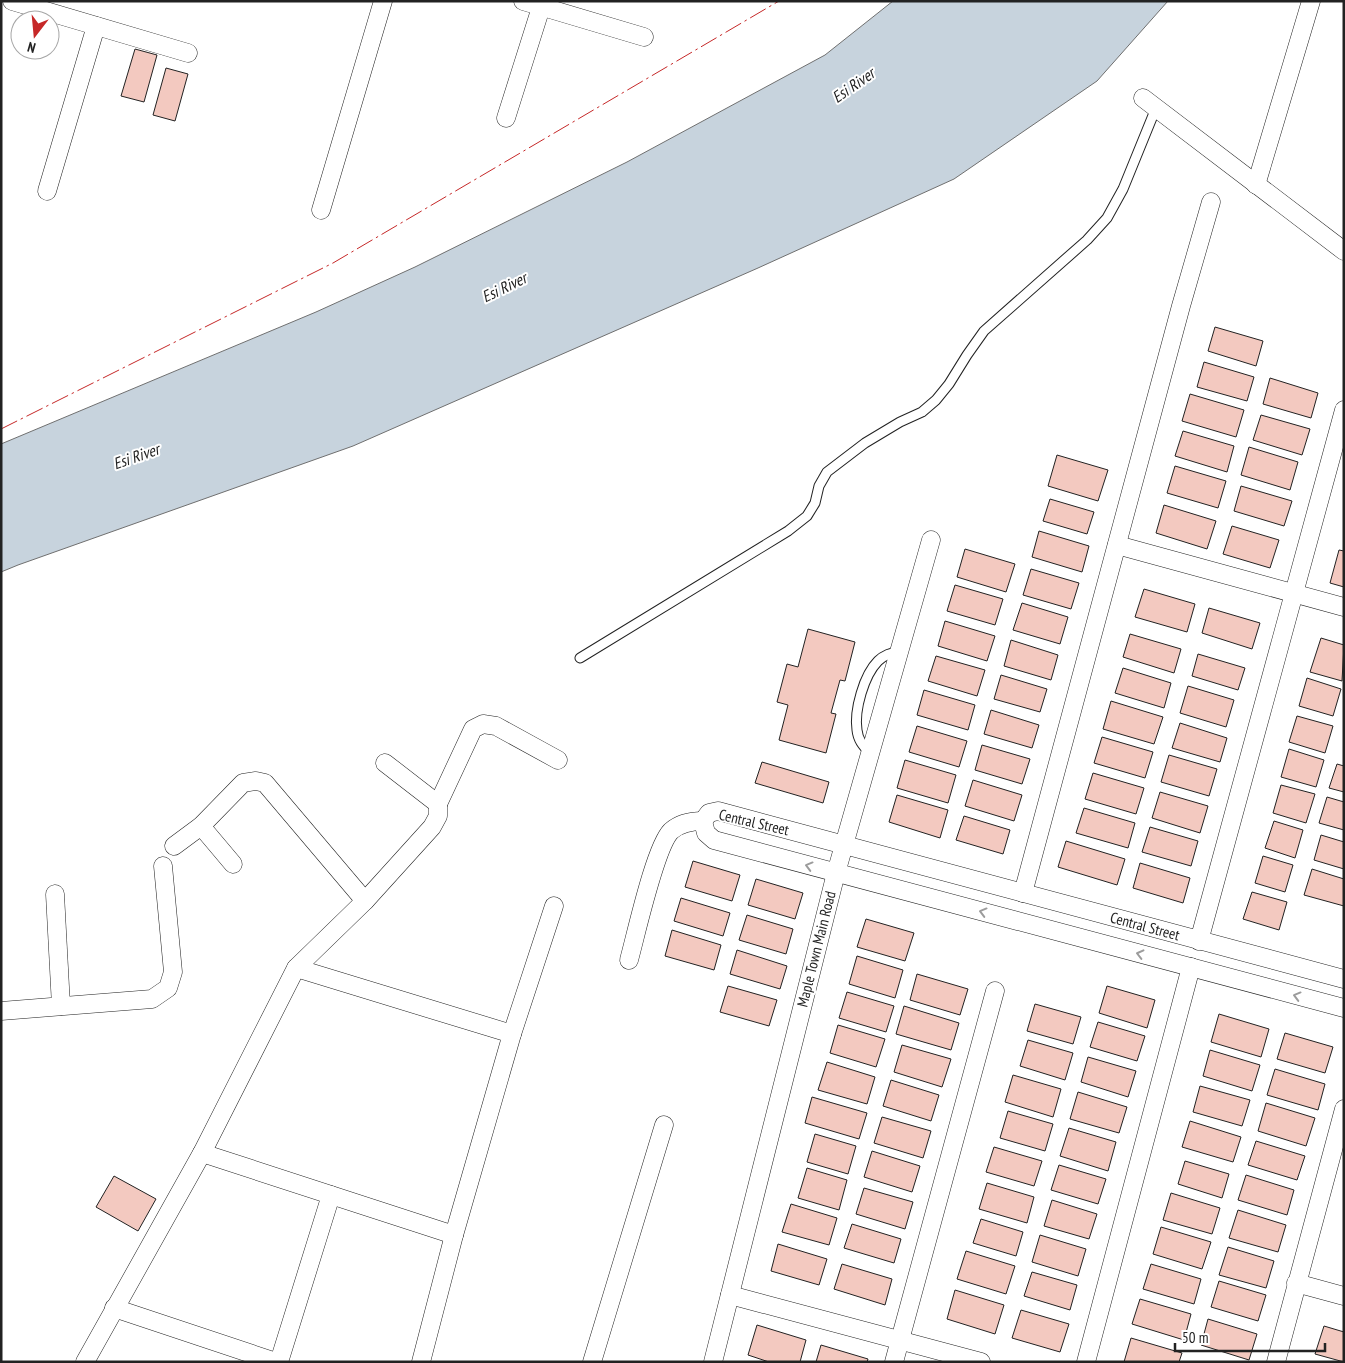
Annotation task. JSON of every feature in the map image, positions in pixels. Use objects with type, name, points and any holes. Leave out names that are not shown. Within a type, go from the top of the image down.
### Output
[{"type":"street","points":[[12,1],[188,54]]},
{"type":"street","points":[[321,210],[383,1]]},
{"type":"street","points":[[524,1],[542,4],[644,36]]},
{"type":"street","points":[[1256,185],[1311,1]]},
{"type":"street","points":[[506,118],[542,4]]},
{"type":"street","points":[[47,191],[96,26]]},
{"type":"street","points":[[1150,103],[1344,251]]},
{"type":"street","points":[[1024,893],[1181,306],[1211,202]]},
{"type":"street","points":[[1199,941],[1344,410]]},
{"type":"street","name":"Maple Town Main Road","points":[[713,1362],[836,873],[931,540]]},
{"type":"street","points":[[1117,545],[1344,607]]},
{"type":"street","points":[[85,1362],[202,1154],[296,968],[365,901],[432,827],[438,816],[438,804],[473,729],[483,724],[496,726],[558,760]]},
{"type":"street","points":[[385,763],[438,804]]},
{"type":"street","points":[[174,846],[202,826],[242,784],[256,781],[265,783],[365,901]]},
{"type":"street","name":"Central Street","points":[[1344,979],[718,811],[709,813],[703,821],[706,833],[714,840],[1344,1008]]},
{"type":"street","points":[[629,960],[659,851],[671,831],[688,821],[703,821]]},
{"type":"street","points":[[202,826],[233,864]]},
{"type":"street","points":[[1,1011],[152,999],[168,988],[173,972],[163,866]]},
{"type":"street","points":[[55,894],[61,1006]]},
{"type":"street","points":[[421,1362],[454,1235],[512,1034],[554,906]]},
{"type":"street","points":[[1114,948],[1122,920]]},
{"type":"street","points":[[1273,989],[1280,962]]},
{"type":"street","points":[[1086,1362],[1191,967]]},
{"type":"street","points":[[296,968],[512,1034]]},
{"type":"street","points":[[894,1362],[995,991]]},
{"type":"street","points":[[1276,1362],[1344,1109]]},
{"type":"street","points":[[592,1362],[664,1125]]},
{"type":"street","points":[[202,1154],[454,1235]]},
{"type":"street","points":[[114,1308],[277,1362],[331,1196]]},
{"type":"street","points":[[1296,1283],[1344,1296]]},
{"type":"street","points":[[730,1295],[981,1362]]},
{"type":"lane","points":[[580,658],[788,531],[807,516],[815,503],[819,486],[827,472],[865,443],[900,422],[922,412],[936,400],[949,384],[966,355],[984,331],[1087,240],[1107,218],[1123,189],[1150,103]]},
{"type":"lane","points":[[870,753],[860,743],[857,730],[862,691],[870,671],[878,661],[888,654],[899,650]]},
{"type":"water","name":"Esi River","points":[[893,1],[1168,1],[1097,81],[954,179],[758,268],[353,446],[1,572],[1,444],[316,312],[415,267],[627,162],[825,55]]},
{"type":"building","points":[[135,49],[157,55],[144,102],[121,96]]},
{"type":"building","points":[[166,68],[188,74],[175,121],[153,115]]},
{"type":"building","points":[[1215,327],[1263,341],[1256,366],[1208,351]]},
{"type":"building","points":[[1204,362],[1254,377],[1247,401],[1197,387]]},
{"type":"building","points":[[1270,378],[1318,393],[1311,418],[1263,404]]},
{"type":"building","points":[[1190,394],[1244,410],[1236,437],[1182,421]]},
{"type":"building","points":[[1261,415],[1310,429],[1302,455],[1253,440]]},
{"type":"building","points":[[1183,431],[1234,446],[1227,472],[1175,456]]},
{"type":"building","points":[[1249,447],[1298,462],[1290,490],[1241,475]]},
{"type":"building","points":[[1057,455],[1108,470],[1098,501],[1048,486]]},
{"type":"building","points":[[1175,466],[1226,481],[1218,508],[1167,493]]},
{"type":"building","points":[[1241,486],[1292,501],[1284,526],[1234,511]]},
{"type":"building","points":[[1050,499],[1094,512],[1087,534],[1043,521]]},
{"type":"building","points":[[1164,505],[1216,521],[1207,549],[1156,533]]},
{"type":"building","points":[[1232,526],[1279,540],[1270,568],[1223,554]]},
{"type":"building","points":[[1039,531],[1089,546],[1082,572],[1032,557]]},
{"type":"building","points":[[965,549],[1015,564],[1006,592],[957,577]]},
{"type":"building","points":[[1339,550],[1344,551],[1344,587],[1330,583]]},
{"type":"building","points":[[1031,569],[1079,583],[1071,609],[1023,595]]},
{"type":"building","points":[[955,585],[1003,599],[995,625],[947,611]]},
{"type":"building","points":[[1144,589],[1195,604],[1187,632],[1135,617]]},
{"type":"building","points":[[1022,603],[1068,617],[1060,644],[1013,630]]},
{"type":"building","points":[[1209,608],[1260,623],[1252,649],[1202,633]]},
{"type":"building","points":[[945,621],[995,636],[987,661],[938,646]]},
{"type":"building","points":[[808,629],[855,642],[845,681],[840,680],[831,713],[836,714],[826,753],[779,740],[788,705],[777,702],[787,664],[798,667]]},
{"type":"building","points":[[1130,634],[1181,649],[1174,673],[1123,657]]},
{"type":"building","points":[[1321,638],[1344,645],[1342,681],[1310,672]]},
{"type":"building","points":[[1011,640],[1058,655],[1051,680],[1004,666]]},
{"type":"building","points":[[1198,654],[1245,668],[1238,690],[1192,676]]},
{"type":"building","points":[[936,656],[985,670],[977,696],[928,681]]},
{"type":"building","points":[[1123,668],[1171,683],[1164,708],[1115,693]]},
{"type":"building","points":[[1001,675],[1047,689],[1040,712],[994,699]]},
{"type":"building","points":[[1307,678],[1341,689],[1333,716],[1299,706]]},
{"type":"building","points":[[1188,686],[1234,700],[1226,727],[1180,713]]},
{"type":"building","points":[[924,690],[975,705],[968,730],[917,715]]},
{"type":"building","points":[[1111,701],[1163,717],[1154,744],[1103,729]]},
{"type":"building","points":[[991,710],[1039,725],[1032,748],[984,734]]},
{"type":"building","points":[[1297,716],[1333,726],[1325,753],[1289,742]]},
{"type":"building","points":[[1180,723],[1227,738],[1220,762],[1172,748]]},
{"type":"building","points":[[917,726],[967,741],[959,767],[909,752]]},
{"type":"building","points":[[1102,737],[1153,752],[1145,778],[1094,763]]},
{"type":"building","points":[[982,745],[1030,759],[1022,784],[975,770]]},
{"type":"building","points":[[1289,749],[1324,760],[1316,787],[1281,777]]},
{"type":"building","points":[[1169,755],[1217,769],[1209,796],[1161,782]]},
{"type":"building","points":[[905,760],[956,775],[948,803],[897,788]]},
{"type":"building","points":[[762,762],[829,782],[823,803],[755,783]]},
{"type":"building","points":[[1337,764],[1344,766],[1344,792],[1329,788]]},
{"type":"building","points":[[1093,773],[1144,788],[1136,814],[1085,799]]},
{"type":"building","points":[[973,780],[1022,795],[1014,821],[965,806]]},
{"type":"building","points":[[1281,785],[1315,794],[1306,823],[1273,813]]},
{"type":"building","points":[[1160,792],[1208,806],[1200,833],[1152,818]]},
{"type":"building","points":[[897,795],[948,810],[940,838],[889,822]]},
{"type":"building","points":[[1327,797],[1344,802],[1344,830],[1319,823]]},
{"type":"building","points":[[1084,808],[1135,823],[1128,848],[1076,833]]},
{"type":"building","points":[[964,816],[1010,830],[1003,854],[956,840]]},
{"type":"building","points":[[1274,821],[1303,830],[1295,858],[1265,848]]},
{"type":"building","points":[[1150,827],[1198,841],[1191,866],[1142,852]]},
{"type":"building","points":[[1321,835],[1344,842],[1344,869],[1314,860]]},
{"type":"building","points":[[1066,841],[1125,859],[1117,885],[1058,867]]},
{"type":"building","points":[[1263,856],[1293,865],[1285,892],[1255,883]]},
{"type":"building","points":[[693,861],[740,875],[732,901],[685,887]]},
{"type":"building","points":[[1140,863],[1190,878],[1183,903],[1133,888]]},
{"type":"building","points":[[1312,869],[1344,879],[1344,906],[1304,895]]},
{"type":"building","points":[[756,879],[803,893],[795,919],[748,905]]},
{"type":"building","points":[[1252,892],[1287,902],[1279,930],[1243,919]]},
{"type":"building","points":[[681,898],[730,913],[723,936],[674,921]]},
{"type":"building","points":[[747,915],[793,929],[786,954],[739,940]]},
{"type":"building","points":[[866,919],[914,933],[905,961],[857,947]]},
{"type":"building","points":[[672,930],[721,945],[714,970],[665,956]]},
{"type":"building","points":[[737,950],[787,966],[780,989],[730,974]]},
{"type":"building","points":[[857,956],[903,970],[895,998],[849,984]]},
{"type":"building","points":[[917,974],[968,989],[960,1015],[910,1000]]},
{"type":"building","points":[[728,986],[777,1000],[769,1026],[720,1012]]},
{"type":"building","points":[[1107,986],[1155,1000],[1147,1028],[1099,1013]]},
{"type":"building","points":[[847,992],[894,1006],[886,1032],[839,1018]]},
{"type":"building","points":[[1035,1004],[1081,1017],[1073,1044],[1027,1031]]},
{"type":"building","points":[[904,1006],[959,1023],[951,1050],[896,1034]]},
{"type":"building","points":[[1219,1014],[1269,1029],[1261,1057],[1211,1042]]},
{"type":"building","points":[[1098,1022],[1145,1036],[1137,1061],[1090,1047]]},
{"type":"building","points":[[838,1025],[885,1039],[876,1067],[830,1053]]},
{"type":"building","points":[[1285,1033],[1333,1047],[1325,1073],[1277,1059]]},
{"type":"building","points":[[1028,1040],[1073,1053],[1065,1080],[1020,1066]]},
{"type":"building","points":[[902,1045],[951,1059],[942,1087],[894,1072]]},
{"type":"building","points":[[1210,1050],[1260,1065],[1252,1091],[1203,1076]]},
{"type":"building","points":[[1088,1057],[1136,1071],[1128,1097],[1081,1082]]},
{"type":"building","points":[[827,1062],[875,1077],[867,1104],[818,1090]]},
{"type":"building","points":[[1275,1069],[1325,1084],[1318,1110],[1267,1095]]},
{"type":"building","points":[[1013,1075],[1061,1089],[1053,1117],[1005,1102]]},
{"type":"building","points":[[891,1080],[939,1095],[931,1121],[883,1106]]},
{"type":"building","points":[[1200,1086],[1250,1100],[1242,1126],[1193,1112]]},
{"type":"building","points":[[1078,1092],[1127,1107],[1119,1133],[1070,1119]]},
{"type":"building","points":[[812,1097],[867,1113],[859,1139],[805,1123]]},
{"type":"building","points":[[1266,1103],[1315,1118],[1306,1146],[1258,1131]]},
{"type":"building","points":[[1008,1111],[1053,1124],[1045,1151],[1000,1138]]},
{"type":"building","points":[[882,1117],[931,1131],[923,1158],[874,1143]]},
{"type":"building","points":[[1190,1121],[1241,1137],[1233,1162],[1182,1147]]},
{"type":"building","points":[[1069,1128],[1116,1142],[1108,1171],[1060,1156]]},
{"type":"building","points":[[815,1134],[856,1146],[848,1174],[807,1162]]},
{"type":"building","points":[[1256,1141],[1305,1156],[1297,1180],[1248,1165]]},
{"type":"building","points":[[994,1147],[1042,1161],[1034,1186],[986,1172]]},
{"type":"building","points":[[872,1151],[920,1166],[912,1192],[864,1177]]},
{"type":"building","points":[[1185,1161],[1229,1174],[1222,1198],[1178,1184]]},
{"type":"building","points":[[1059,1165],[1106,1179],[1098,1204],[1051,1190]]},
{"type":"building","points":[[807,1168],[847,1180],[839,1210],[798,1198]]},
{"type":"building","points":[[1246,1175],[1294,1190],[1287,1215],[1238,1200]]},
{"type":"building","points":[[114,1176],[156,1199],[138,1231],[96,1207]]},
{"type":"building","points":[[987,1183],[1034,1197],[1027,1223],[979,1209]]},
{"type":"building","points":[[864,1188],[913,1202],[905,1229],[856,1214]]},
{"type":"building","points":[[1171,1193],[1220,1208],[1212,1234],[1163,1220]]},
{"type":"building","points":[[1052,1200],[1097,1214],[1089,1239],[1044,1226]]},
{"type":"building","points":[[791,1204],[837,1218],[829,1245],[782,1232]]},
{"type":"building","points":[[1238,1210],[1286,1225],[1278,1252],[1229,1238]]},
{"type":"building","points":[[981,1219],[1023,1232],[1016,1256],[973,1243]]},
{"type":"building","points":[[852,1224],[901,1239],[894,1263],[844,1248]]},
{"type":"building","points":[[1161,1227],[1211,1242],[1202,1269],[1153,1254]]},
{"type":"building","points":[[1040,1235],[1086,1249],[1078,1276],[1032,1262]]},
{"type":"building","points":[[778,1244],[827,1259],[819,1285],[771,1271]]},
{"type":"building","points":[[1228,1247],[1274,1261],[1266,1288],[1219,1275]]},
{"type":"building","points":[[966,1251],[1015,1266],[1006,1294],[957,1279]]},
{"type":"building","points":[[842,1264],[892,1279],[885,1305],[834,1289]]},
{"type":"building","points":[[1151,1264],[1201,1279],[1194,1304],[1143,1289]]},
{"type":"building","points":[[1032,1272],[1077,1285],[1070,1310],[1024,1296]]},
{"type":"building","points":[[1219,1281],[1266,1295],[1258,1321],[1211,1307]]},
{"type":"building","points":[[955,1290],[1004,1305],[995,1334],[947,1319]]},
{"type":"building","points":[[1140,1299],[1191,1314],[1184,1340],[1132,1324]]},
{"type":"building","points":[[1021,1310],[1069,1324],[1060,1352],[1012,1338]]},
{"type":"building","points":[[1208,1319],[1257,1334],[1249,1360],[1201,1345]]},
{"type":"building","points":[[757,1325],[806,1340],[800,1362],[769,1362],[748,1355]]},
{"type":"building","points":[[1324,1326],[1344,1332],[1344,1362],[1315,1354]]},
{"type":"building","points":[[1131,1338],[1182,1353],[1179,1362],[1124,1362]]},
{"type":"building","points":[[821,1345],[868,1359],[867,1362],[816,1362]]},
{"type":"power","points":[[1,429],[333,263],[779,1]]}]
